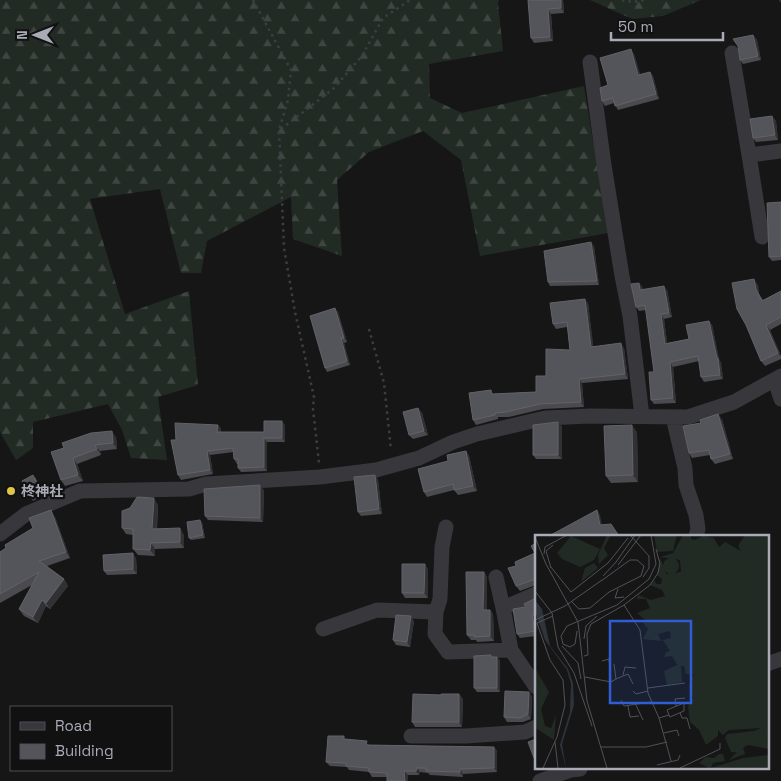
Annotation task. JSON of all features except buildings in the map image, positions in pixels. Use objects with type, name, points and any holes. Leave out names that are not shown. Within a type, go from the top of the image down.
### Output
[{"type":"street","points":[[732,53],[762,236]]},
{"type":"street","points":[[590,62],[604,165],[638,369],[642,416]]},
{"type":"street","points":[[749,155],[781,151]]},
{"type":"street","points":[[0,534],[26,514],[80,491],[92,489],[189,489],[206,484],[320,477],[376,470],[396,466],[419,458],[453,442],[477,434],[545,418],[590,416],[688,417],[734,402],[778,378],[781,399]]},
{"type":"street","points":[[673,417],[685,468],[686,485],[696,515],[698,529],[696,535]]},
{"type":"street","points":[[446,527],[442,546],[440,600],[436,612],[435,634],[448,652],[511,650]]},
{"type":"street","points":[[496,577],[511,650],[535,686]]},
{"type":"street","points":[[503,608],[535,594]]},
{"type":"street","points":[[323,629],[377,610],[436,612]]},
{"type":"street","points":[[768,664],[781,659]]},
{"type":"street","points":[[411,736],[466,736],[515,733],[525,732],[535,727]]},
{"type":"street","points":[[540,781],[571,770],[580,772]]},
{"type":"path","points":[[253,0],[291,70],[288,100],[279,130],[284,248],[295,312],[314,397],[313,409],[320,477]]},
{"type":"path","points":[[279,130],[333,89],[362,56],[384,18],[410,0]]},
{"type":"path","points":[[622,0],[633,2],[644,0]]},
{"type":"path","points":[[368,329],[384,383],[392,458],[396,466]]},
{"type":"green space","points":[[0,0],[499,0],[503,51],[429,64],[430,98],[462,113],[584,86],[608,233],[480,256],[461,160],[423,131],[369,152],[337,180],[342,256],[293,239],[291,197],[207,241],[201,273],[181,273],[160,189],[90,199],[125,314],[189,291],[198,385],[158,397],[167,460],[131,458],[122,430],[108,404],[33,422],[33,448],[16,460],[0,432]]},
{"type":"green space","points":[[590,0],[701,0],[663,16],[632,19]]},
{"type":"place","name":"柊神社","points":[[11,491]]}]
